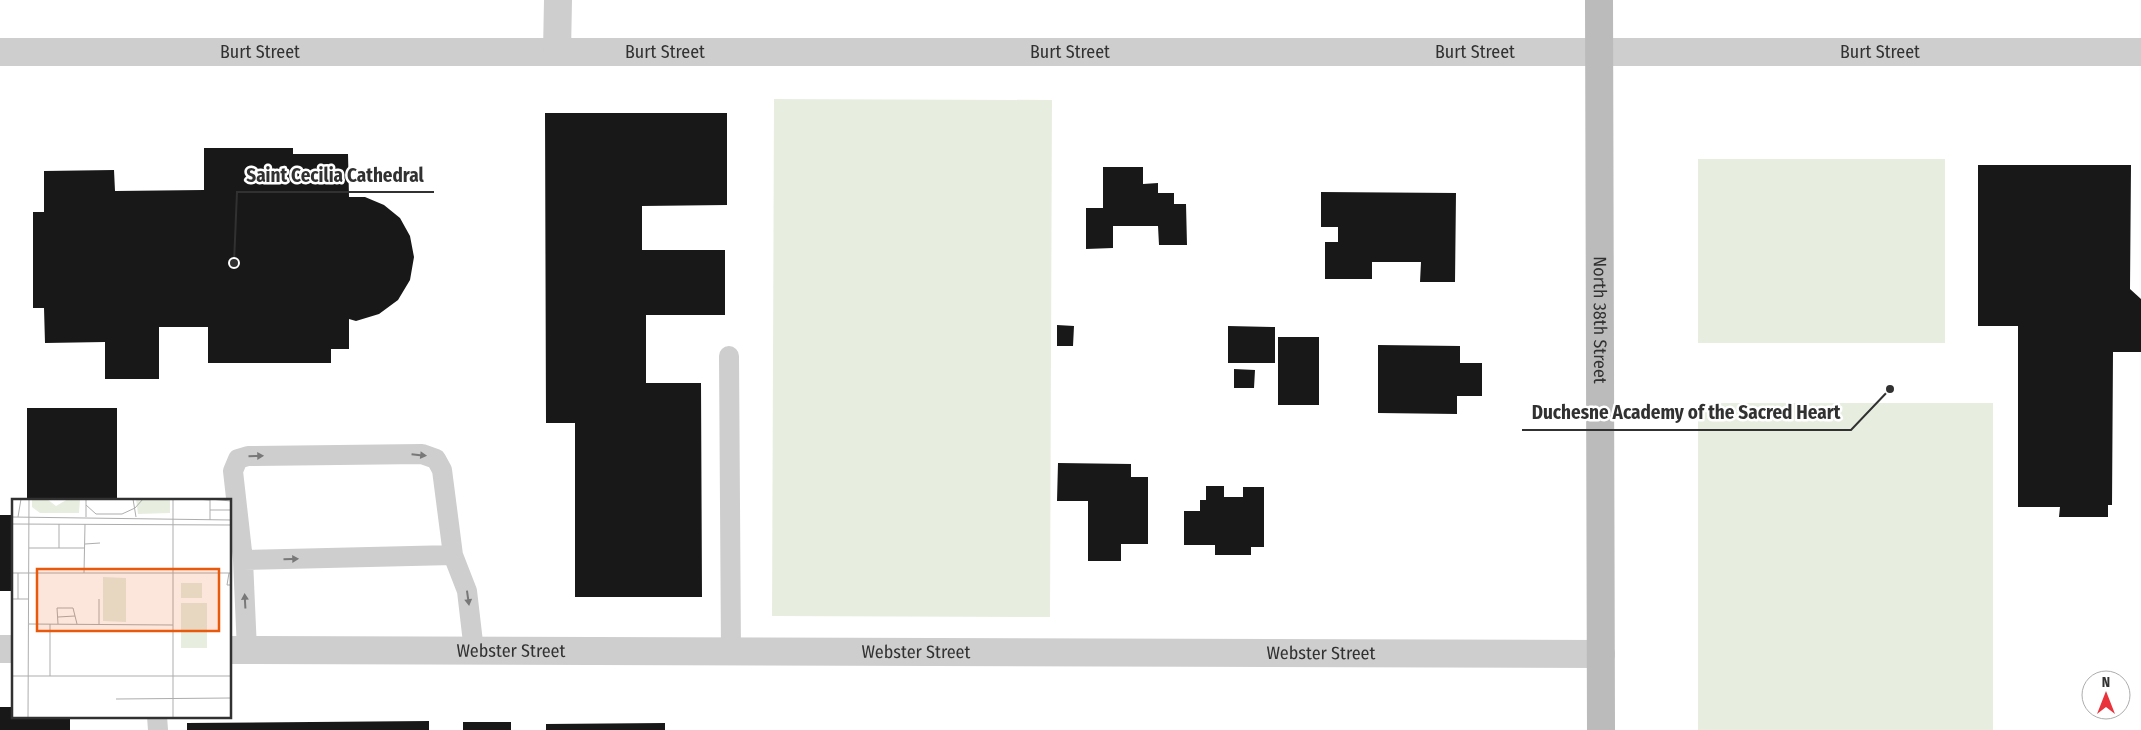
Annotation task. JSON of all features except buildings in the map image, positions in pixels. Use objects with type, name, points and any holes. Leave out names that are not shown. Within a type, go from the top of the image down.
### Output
[{"type":"street","points":[[557,52],[558,0]]},
{"type":"street","name":"North 38th Street","points":[[1599,0],[1601,730]]},
{"type":"street","name":"Burt Street","points":[[0,52],[2141,52]]},
{"type":"street","name":"Webster Street","points":[[239,650],[1601,654]]},
{"type":"lane","points":[[729,356],[731,652]]},
{"type":"lane","points":[[239,650],[243,560],[233,471],[238,459],[248,456],[422,454],[436,459],[442,470],[453,554],[467,591],[474,651]]},
{"type":"lane","points":[[243,560],[453,554]]},
{"type":"shaded area","points":[[774,99],[1052,100],[1050,617],[772,616]]},
{"type":"shaded area","points":[[1698,159],[1945,159],[1945,343],[1698,343]]},
{"type":"shaded area","points":[[1698,403],[1993,403],[1993,730],[1698,730]]},
{"type":"place","name":"Saint Cecilia Cathedral","points":[[234,263]]},
{"type":"place","name":"Duchesne Academy of the Sacred Heart","points":[[1890,389]]}]
